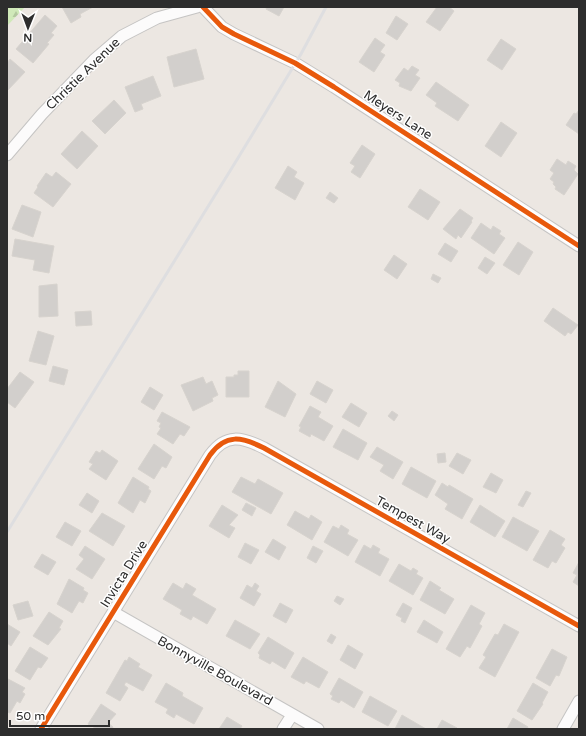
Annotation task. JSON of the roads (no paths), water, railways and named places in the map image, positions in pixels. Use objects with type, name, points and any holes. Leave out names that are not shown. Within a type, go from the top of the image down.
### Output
[{"type":"street","name":"Christie Avenue","points":[[7,155],[37,119],[94,60],[122,36],[157,18],[197,7]]},
{"type":"street","name":"Meyers Lane","points":[[203,7],[222,27],[295,63],[328,83],[579,246]]},
{"type":"street","name":"Invicta Drive","points":[[41,729],[210,455],[218,446],[234,439]]},
{"type":"street","name":"Tempest Way","points":[[234,439],[248,440],[264,448],[579,626]]},
{"type":"street","name":"Bonnyville Boulevard","points":[[113,612],[318,729]]},
{"type":"street","points":[[563,729],[579,701]]},
{"type":"street","points":[[283,729],[292,714]]},
{"type":"railway","points":[[7,532],[238,158],[301,54],[326,7]]}]
